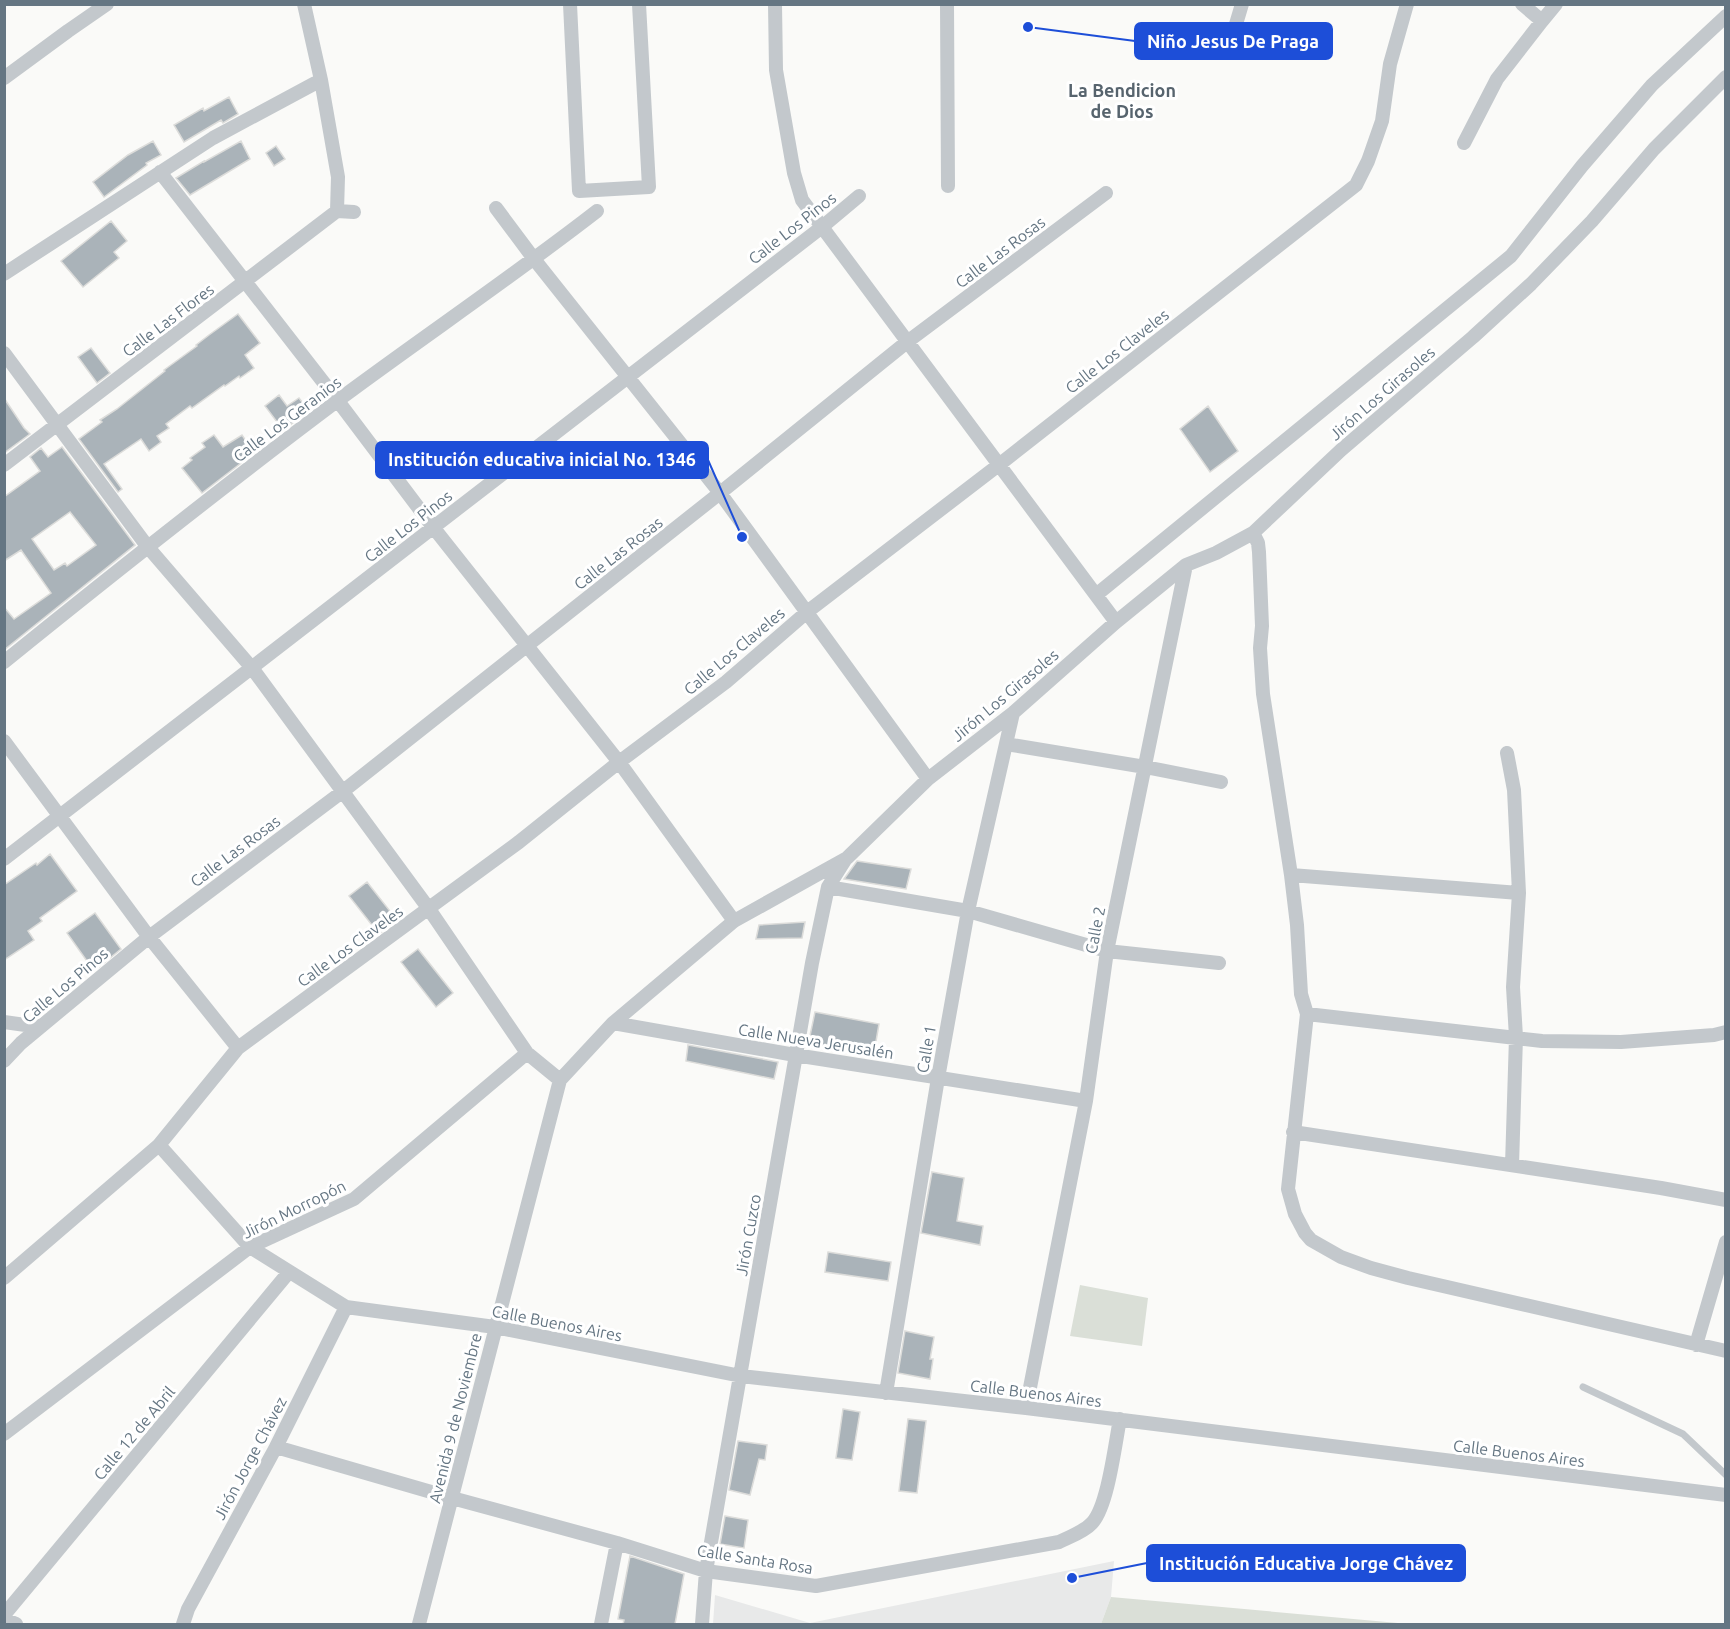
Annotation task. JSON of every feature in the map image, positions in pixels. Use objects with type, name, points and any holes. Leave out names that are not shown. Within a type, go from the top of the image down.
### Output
[{"type":"street","points":[[4,78],[107,4]]},
{"type":"street","points":[[304,4],[321,80],[338,177],[337,211],[354,212]]},
{"type":"street","points":[[570,4],[579,190],[649,187],[639,4]]},
{"type":"street","points":[[774,4],[776,70],[794,172],[802,200],[1116,622]]},
{"type":"street","points":[[947,4],[948,186]]},
{"type":"street","points":[[1228,51],[1242,4]]},
{"type":"street","name":"Calle Los Claveles","points":[[4,1278],[159,1145],[238,1048],[519,842],[619,762],[726,682],[807,612],[1356,185],[1368,161],[1382,121],[1390,64],[1407,4]]},
{"type":"street","points":[[1522,4],[1542,21]]},
{"type":"street","points":[[1464,143],[1497,79],[1556,4]]},
{"type":"street","points":[[1096,594],[1511,256],[1582,166],[1652,85],[1725,16]]},
{"type":"street","name":"Jirón Los Girasoles","points":[[560,1080],[613,1023],[734,921],[847,858],[928,779],[1012,713],[1186,564],[1216,553],[1253,533],[1341,450],[1531,284],[1592,221],[1661,142],[1725,78]]},
{"type":"street","points":[[4,274],[213,138],[321,80]]},
{"type":"street","points":[[160,172],[433,527],[619,762],[734,921]]},
{"type":"street","name":"Calle Las Rosas","points":[[149,937],[342,792],[907,342],[1106,193]]},
{"type":"street","name":"Calle Los Pinos","points":[[4,859],[822,227],[859,196]]},
{"type":"street","points":[[496,208],[534,260],[720,493],[928,779]]},
{"type":"street","name":"Calle Las Flores","points":[[4,465],[337,211]]},
{"type":"street","name":"Calle Los Geranios","points":[[4,662],[147,546],[338,401],[534,260],[597,211]]},
{"type":"street","points":[[4,353],[147,546],[252,668],[429,909],[527,1053],[560,1080]]},
{"type":"street","points":[[1253,533],[1259,552],[1263,694],[1291,875],[1301,994],[1307,1014],[1288,1189],[1295,1214],[1305,1233],[1329,1252],[1371,1268],[1725,1351]]},
{"type":"street","name":"Calle 2","points":[[1026,1408],[1086,1101],[1107,951],[1186,564]]},
{"type":"street","name":"Calle 1","points":[[885,1393],[968,911],[1012,713]]},
{"type":"street","points":[[4,741],[149,937],[238,1048]]},
{"type":"street","points":[[1006,744],[1221,782]]},
{"type":"street","points":[[1507,753],[1515,799],[1519,893],[1513,987],[1516,1037],[1512,1165]]},
{"type":"street","name":"Jirón Cuzco","points":[[702,1624],[706,1571],[795,1055],[828,887],[847,858]]},
{"type":"street","points":[[1291,875],[1519,893]]},
{"type":"street","points":[[828,887],[968,911],[1107,951],[1219,963]]},
{"type":"street","name":"Calle Los Pinos","points":[[4,1060],[40,1026],[149,937]]},
{"type":"street","points":[[1307,1014],[1542,1041],[1621,1042],[1714,1035],[1725,1032]]},
{"type":"street","points":[[4,1022],[40,1026]]},
{"type":"street","name":"Calle Nueva Jerusalén","points":[[613,1023],[795,1055],[1086,1101]]},
{"type":"street","name":"Jirón Morropón","points":[[4,1434],[250,1247],[354,1199],[527,1053]]},
{"type":"street","name":"Avenida 9 de Noviembre","points":[[419,1624],[560,1080]]},
{"type":"street","points":[[1293,1132],[1661,1188],[1725,1200]]},
{"type":"street","points":[[159,1145],[250,1247],[346,1307]]},
{"type":"street","points":[[1696,1345],[1725,1242]]},
{"type":"street","name":"Calle 12 de Abril","points":[[4,1617],[289,1272]]},
{"type":"street","name":"Calle Buenos Aires","points":[[346,1307],[495,1327],[741,1376],[1120,1419],[1725,1495]]},
{"type":"street","name":"Jirón Jorge Chávez","points":[[183,1624],[188,1609],[276,1447],[346,1307]]},
{"type":"street","name":"Calle Santa Rosa","points":[[276,1447],[617,1543],[706,1571],[816,1586],[1059,1542],[1092,1523],[1104,1502],[1120,1419]]},
{"type":"street","points":[[601,1624],[617,1543]]},
{"type":"street","points":[[4,1617],[16,1624]]},
{"type":"lane","points":[[1583,1387],[1683,1434],[1725,1475]]},
{"type":"shaded area","points":[[1080,1285],[1148,1298],[1142,1346],[1070,1336]]},
{"type":"shaded area","points":[[1114,1561],[1111,1597],[1101,1624],[713,1624],[715,1595],[810,1623]]},
{"type":"shaded area","points":[[1111,1597],[1409,1624],[1101,1624]]},
{"type":"building","points":[[229,97],[238,114],[223,123],[221,120],[184,142],[174,125],[203,108],[204,111]]},
{"type":"building","points":[[153,141],[161,155],[146,163],[147,165],[104,197],[93,182],[128,155]]},
{"type":"building","points":[[241,141],[250,159],[190,195],[176,178],[204,161]]},
{"type":"building","points":[[276,146],[285,159],[274,166],[266,153]]},
{"type":"building","points":[[111,221],[127,241],[114,252],[119,258],[83,287],[61,261]]},
{"type":"building","points":[[238,314],[260,343],[245,355],[254,368],[224,385],[192,408],[190,406],[166,424],[169,428],[157,436],[161,442],[149,451],[141,439],[104,464],[122,489],[118,492],[79,439],[102,422],[100,420]]},
{"type":"building","points":[[91,348],[110,373],[97,383],[78,357]]},
{"type":"building","points":[[279,395],[287,406],[299,398],[309,411],[283,430],[265,406]]},
{"type":"building","points":[[4,398],[30,434],[4,453]]},
{"type":"building","points":[[1208,406],[1238,451],[1210,472],[1180,429]]},
{"type":"building","points":[[214,435],[223,447],[242,435],[246,441],[250,439],[254,445],[258,442],[262,447],[202,493],[182,468],[192,460],[190,458],[205,447],[202,443]]},
{"type":"building","points":[[62,447],[135,545],[4,650],[4,607],[14,619],[51,593],[21,550],[4,561],[4,497],[40,471],[30,457],[41,448],[48,457]],"holes":[[[70,512],[96,545],[67,566],[65,563],[54,570],[32,539]]]},
{"type":"building","points":[[50,854],[77,891],[40,918],[42,921],[28,931],[34,940],[4,960],[4,885],[36,863],[37,865]]},
{"type":"building","points":[[857,861],[911,869],[906,889],[844,879]]},
{"type":"building","points":[[367,882],[397,920],[379,934],[349,896]]},
{"type":"building","points":[[95,913],[121,949],[94,971],[67,933]]},
{"type":"building","points":[[805,922],[802,938],[756,939],[759,925]]},
{"type":"building","points":[[418,949],[453,993],[436,1007],[401,962]]},
{"type":"building","points":[[815,1012],[879,1024],[874,1053],[808,1045]]},
{"type":"building","points":[[688,1045],[778,1062],[774,1079],[686,1061]]},
{"type":"building","points":[[932,1172],[964,1178],[957,1221],[983,1226],[980,1245],[921,1233]]},
{"type":"building","points":[[828,1252],[891,1262],[888,1281],[825,1272]]},
{"type":"building","points":[[905,1331],[934,1337],[930,1359],[933,1359],[930,1379],[898,1373]]},
{"type":"building","points":[[843,1409],[860,1412],[852,1460],[836,1458]]},
{"type":"building","points":[[908,1419],[926,1421],[917,1493],[899,1491]]},
{"type":"building","points":[[738,1441],[767,1445],[765,1460],[759,1459],[750,1495],[729,1490]]},
{"type":"building","points":[[725,1516],[748,1520],[744,1548],[720,1544]]},
{"type":"building","points":[[630,1556],[684,1574],[675,1624],[623,1624],[624,1620],[618,1619]]},
{"type":"place","name":"Niño Jesus De Praga","points":[[1028,27]]},
{"type":"place","name":"Institución educativa inicial No. 1346","points":[[742,537]]},
{"type":"place","name":"Institución Educativa Jorge Chávez","points":[[1072,1578]]},
{"type":"district","name":"La Bendicion de Dios","points":[[1122,101]]}]
